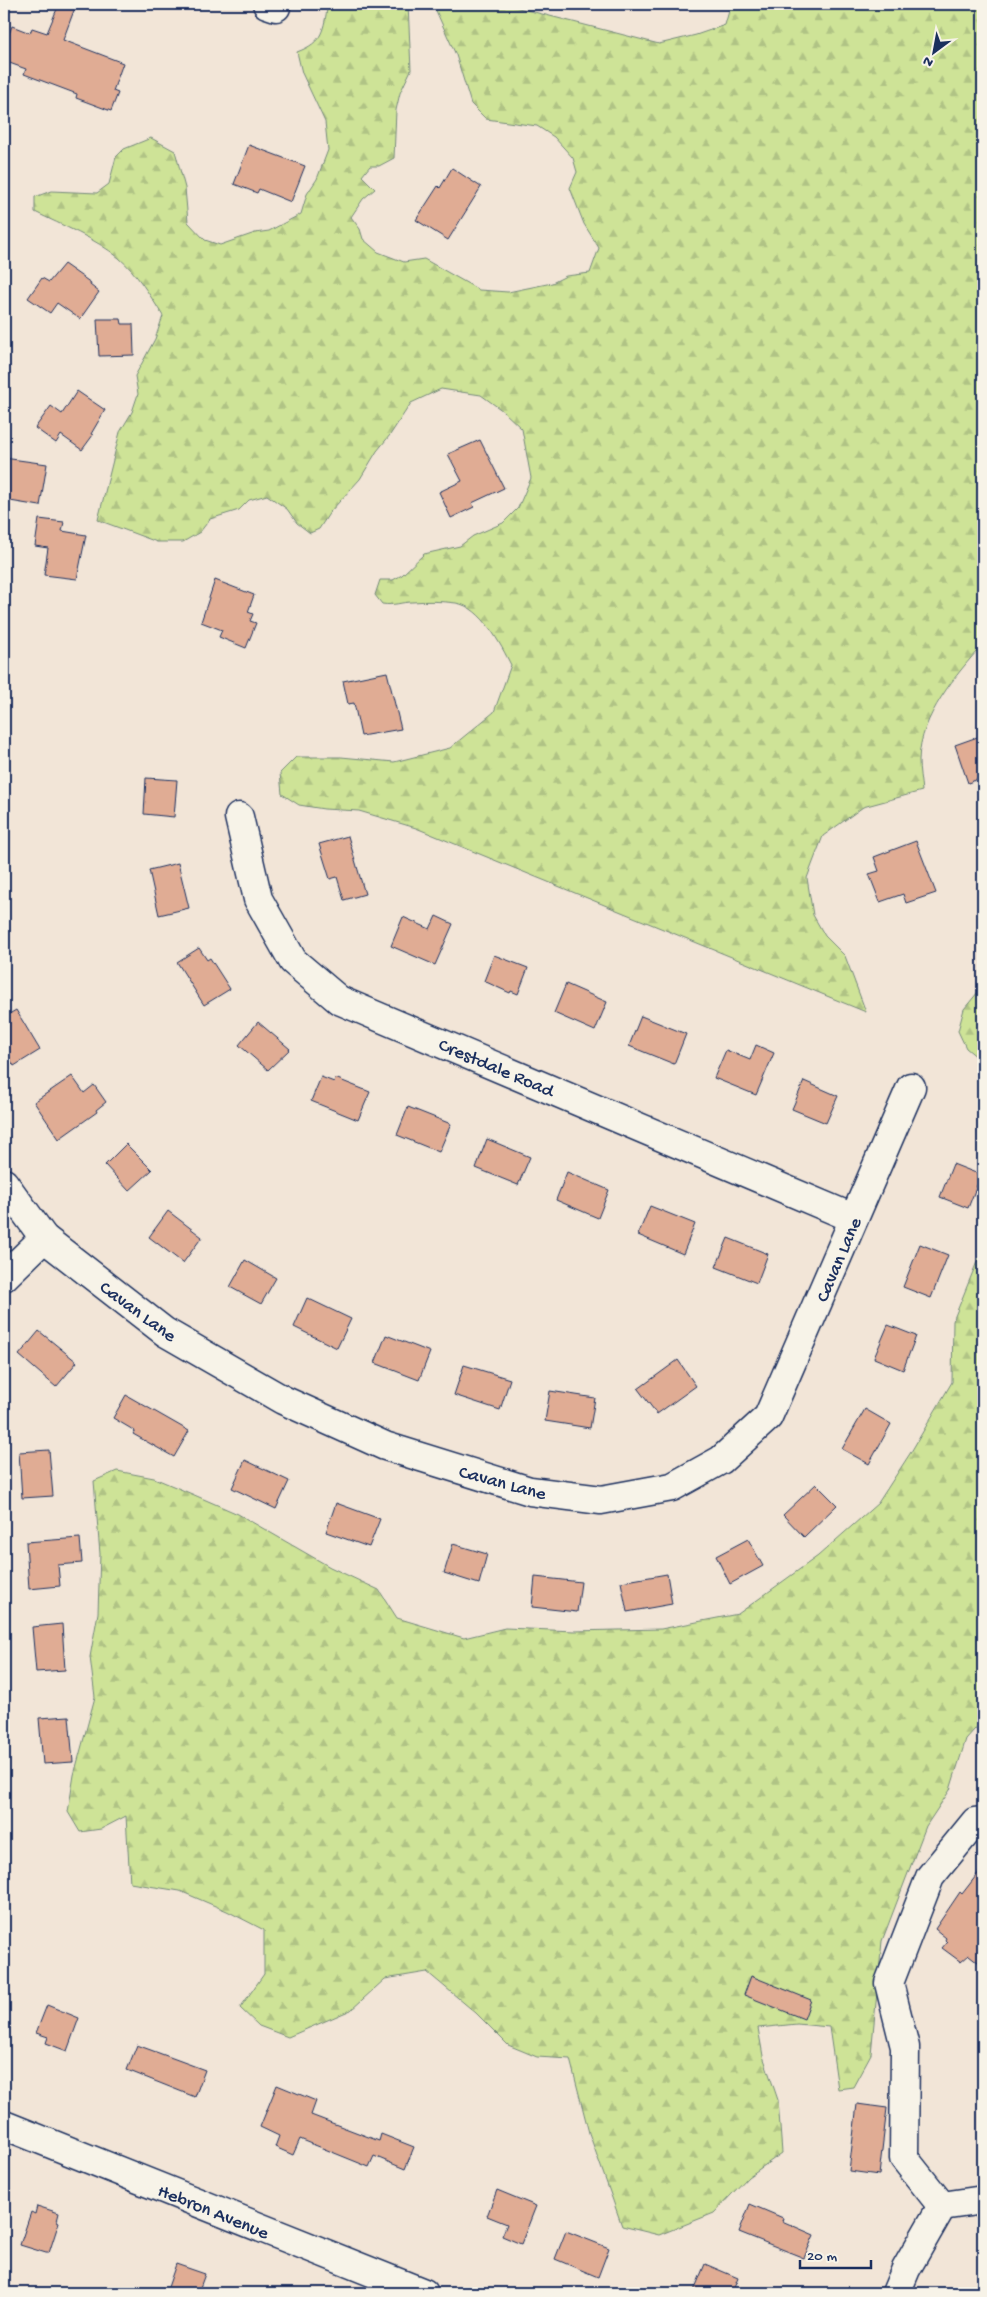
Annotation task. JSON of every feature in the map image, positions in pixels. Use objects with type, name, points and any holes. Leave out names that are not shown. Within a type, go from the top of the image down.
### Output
[{"type":"street","name":"Crestdale Road","points":[[239,817],[258,899],[293,961],[339,1000],[853,1218]]},
{"type":"street","name":"Cavan Lane","points":[[4,1182],[44,1238],[165,1332],[283,1400],[385,1446],[530,1491],[601,1500],[672,1487],[721,1460],[768,1417],[911,1087]]},
{"type":"street","points":[[4,1277],[44,1238]]},
{"type":"street","points":[[942,2206],[904,2158],[905,2047],[889,1983],[930,1877],[974,1822],[983,1821]]},
{"type":"street","name":"Hebron Avenue","points":[[4,2125],[424,2293]]},
{"type":"street","points":[[942,2206],[983,2200]]},
{"type":"street","points":[[896,2293],[906,2269],[942,2206]]},
{"type":"green space","points":[[328,4],[408,4],[411,70],[400,93],[396,110],[394,158],[379,166],[370,166],[362,176],[375,189],[363,199],[351,217],[360,229],[363,239],[378,252],[404,262],[424,259],[479,290],[508,292],[552,283],[566,276],[590,273],[599,248],[584,224],[570,188],[577,172],[573,158],[554,137],[537,126],[486,119],[471,104],[456,55],[433,4],[503,4],[659,44],[696,35],[725,25],[731,4],[983,4],[983,644],[941,697],[926,728],[919,760],[922,791],[863,807],[823,836],[807,878],[813,915],[825,936],[845,956],[866,1012],[416,828],[359,811],[299,805],[282,794],[280,773],[296,757],[341,757],[394,762],[450,748],[494,712],[511,665],[502,647],[482,619],[465,606],[456,603],[423,601],[382,604],[375,595],[380,580],[393,580],[402,575],[424,554],[460,546],[473,536],[503,523],[518,508],[531,478],[522,429],[503,411],[481,395],[441,389],[411,403],[360,479],[330,512],[319,529],[310,533],[297,523],[287,509],[267,495],[249,500],[239,510],[210,519],[200,532],[183,542],[157,542],[98,520],[120,432],[132,412],[138,394],[135,376],[155,339],[163,316],[126,264],[89,238],[35,212],[35,197],[51,191],[97,193],[109,184],[116,157],[124,149],[151,138],[175,151],[185,188],[188,222],[205,240],[220,245],[255,233],[269,231],[301,214],[307,194],[317,179],[328,150],[325,122],[302,73],[297,52],[313,44],[321,34]]},
{"type":"green space","points":[[983,986],[983,1062],[966,1048],[958,1031],[964,1009]]},
{"type":"green space","points":[[983,1247],[983,1720],[966,1739],[950,1790],[926,1826],[882,1941],[871,2054],[853,2087],[838,2089],[829,2027],[797,2024],[758,2028],[763,2056],[778,2100],[782,2153],[748,2177],[714,2213],[659,2235],[622,2226],[589,2133],[570,2059],[537,2057],[508,2045],[476,2013],[427,1972],[385,1979],[351,2010],[288,2037],[259,2026],[240,2008],[264,1974],[264,1930],[227,1911],[180,1891],[130,1883],[126,1816],[101,1829],[80,1832],[68,1812],[74,1775],[95,1697],[90,1657],[98,1613],[100,1554],[94,1481],[117,1471],[154,1478],[192,1494],[238,1514],[330,1567],[379,1590],[397,1618],[464,1638],[505,1628],[574,1631],[661,1629],[738,1614],[818,1556],[878,1503],[911,1452],[952,1382],[953,1321]]},
{"type":"building","points":[[59,4],[76,5],[63,40],[123,63],[113,91],[118,93],[111,111],[76,98],[77,94],[24,74],[26,69],[4,61],[4,47],[12,26],[30,33],[32,28],[47,33]]},
{"type":"building","points":[[249,145],[305,166],[291,202],[259,189],[257,193],[234,184]]},
{"type":"building","points":[[452,168],[481,187],[448,240],[416,220],[438,186],[440,188]]},
{"type":"building","points":[[64,264],[91,283],[90,285],[99,292],[80,319],[57,303],[50,313],[28,298],[42,278],[49,282]]},
{"type":"building","points":[[97,319],[121,319],[122,324],[133,324],[134,355],[99,356]]},
{"type":"building","points":[[77,391],[105,410],[91,434],[93,435],[82,450],[61,435],[56,443],[35,428],[51,406],[62,414]]},
{"type":"building","points":[[480,440],[504,488],[472,503],[474,507],[451,518],[439,492],[462,481],[448,454]]},
{"type":"building","points":[[4,458],[47,464],[40,506],[4,500]]},
{"type":"building","points":[[39,519],[64,522],[62,531],[86,535],[77,579],[44,575],[48,548],[35,546]]},
{"type":"building","points":[[215,580],[254,595],[248,612],[253,614],[250,621],[256,623],[246,648],[219,637],[222,630],[201,622]]},
{"type":"building","points":[[387,672],[401,729],[361,736],[354,703],[348,704],[343,681]]},
{"type":"building","points":[[983,735],[983,777],[968,783],[955,745]]},
{"type":"building","points":[[146,778],[177,780],[174,817],[144,814]]},
{"type":"building","points":[[348,836],[365,894],[344,900],[337,877],[330,879],[319,844]]},
{"type":"building","points":[[916,841],[936,893],[906,903],[903,894],[880,902],[869,874],[879,871],[874,857]]},
{"type":"building","points":[[178,863],[189,908],[159,915],[149,870]]},
{"type":"building","points":[[436,916],[453,924],[435,965],[391,946],[403,917],[430,929]]},
{"type":"building","points":[[199,948],[207,960],[210,958],[230,989],[204,1005],[177,962]]},
{"type":"building","points":[[494,955],[528,968],[518,994],[511,991],[510,993],[484,981]]},
{"type":"building","points":[[566,984],[607,1002],[595,1031],[554,1013]]},
{"type":"building","points":[[16,1010],[40,1050],[14,1066],[4,1049],[4,1017]]},
{"type":"building","points":[[641,1016],[686,1034],[674,1064],[629,1046]]},
{"type":"building","points":[[258,1022],[290,1049],[268,1070],[239,1045]]},
{"type":"building","points":[[756,1045],[774,1053],[756,1095],[714,1078],[726,1050],[750,1060]]},
{"type":"building","points":[[72,1076],[84,1093],[94,1085],[106,1102],[96,1110],[97,1112],[59,1139],[34,1102]]},
{"type":"building","points":[[321,1077],[334,1082],[335,1078],[370,1092],[358,1120],[311,1101]]},
{"type":"building","points":[[804,1081],[838,1096],[826,1123],[792,1109]]},
{"type":"building","points":[[408,1107],[451,1124],[439,1152],[397,1135]]},
{"type":"building","points":[[487,1139],[530,1157],[518,1185],[476,1168]]},
{"type":"building","points":[[126,1144],[152,1170],[129,1191],[105,1165]]},
{"type":"building","points":[[953,1164],[981,1175],[968,1208],[940,1197]]},
{"type":"building","points":[[567,1172],[609,1190],[598,1218],[556,1200]]},
{"type":"building","points":[[650,1206],[695,1224],[683,1254],[638,1235]]},
{"type":"building","points":[[168,1211],[202,1237],[183,1263],[149,1237]]},
{"type":"building","points":[[728,1238],[768,1254],[757,1283],[716,1267]]},
{"type":"building","points":[[920,1244],[948,1255],[931,1298],[903,1287]]},
{"type":"building","points":[[245,1260],[276,1278],[261,1304],[230,1287]]},
{"type":"building","points":[[307,1298],[351,1319],[337,1348],[294,1327]]},
{"type":"building","points":[[888,1325],[916,1336],[903,1370],[874,1358]]},
{"type":"building","points":[[39,1331],[77,1362],[56,1387],[19,1355]]},
{"type":"building","points":[[386,1335],[430,1352],[419,1380],[375,1363]]},
{"type":"building","points":[[678,1360],[696,1386],[657,1414],[638,1389]]},
{"type":"building","points":[[464,1365],[510,1379],[500,1410],[454,1395]]},
{"type":"building","points":[[550,1391],[595,1398],[590,1428],[545,1421]]},
{"type":"building","points":[[126,1395],[189,1431],[174,1457],[133,1434],[135,1431],[113,1418]]},
{"type":"building","points":[[865,1409],[891,1424],[869,1464],[842,1449]]},
{"type":"building","points":[[49,1450],[53,1496],[22,1498],[19,1452]]},
{"type":"building","points":[[245,1460],[289,1481],[276,1509],[232,1488]]},
{"type":"building","points":[[816,1484],[837,1505],[804,1537],[783,1515]]},
{"type":"building","points":[[336,1503],[380,1519],[369,1547],[326,1532]]},
{"type":"building","points":[[80,1538],[82,1563],[58,1565],[60,1586],[29,1589],[26,1542]]},
{"type":"building","points":[[748,1539],[763,1566],[730,1584],[716,1556]]},
{"type":"building","points":[[453,1544],[487,1554],[479,1584],[444,1573]]},
{"type":"building","points":[[667,1574],[672,1604],[627,1612],[621,1582]]},
{"type":"building","points":[[535,1577],[581,1582],[577,1612],[532,1607]]},
{"type":"building","points":[[62,1624],[65,1670],[36,1672],[32,1627]]},
{"type":"building","points":[[69,1716],[73,1762],[43,1764],[39,1718]]},
{"type":"building","points":[[983,1867],[983,1966],[969,1955],[961,1962],[942,1948],[947,1942],[946,1938],[935,1929],[960,1892],[962,1894]]},
{"type":"building","points":[[751,1976],[811,2000],[804,2019],[744,1995]]},
{"type":"building","points":[[47,2005],[79,2018],[67,2051],[46,2043],[48,2037],[36,2033]]},
{"type":"building","points":[[137,2045],[205,2070],[195,2097],[127,2070]]},
{"type":"building","points":[[277,2085],[316,2101],[311,2115],[379,2141],[381,2134],[414,2147],[405,2169],[374,2156],[369,2167],[300,2139],[293,2155],[275,2147],[279,2136],[260,2127]]},
{"type":"building","points":[[857,2104],[887,2108],[879,2175],[849,2171]]},
{"type":"building","points":[[497,2190],[536,2206],[521,2244],[502,2236],[507,2224],[487,2216]]},
{"type":"building","points":[[750,2204],[783,2218],[782,2221],[814,2235],[804,2258],[739,2232]]},
{"type":"building","points":[[37,2206],[59,2213],[57,2221],[59,2222],[49,2253],[20,2245],[31,2212],[35,2214]]},
{"type":"building","points":[[566,2231],[609,2248],[598,2277],[555,2259]]},
{"type":"building","points":[[176,2264],[205,2274],[198,2293],[166,2293]]},
{"type":"building","points":[[705,2264],[738,2278],[732,2293],[693,2293]]}]
